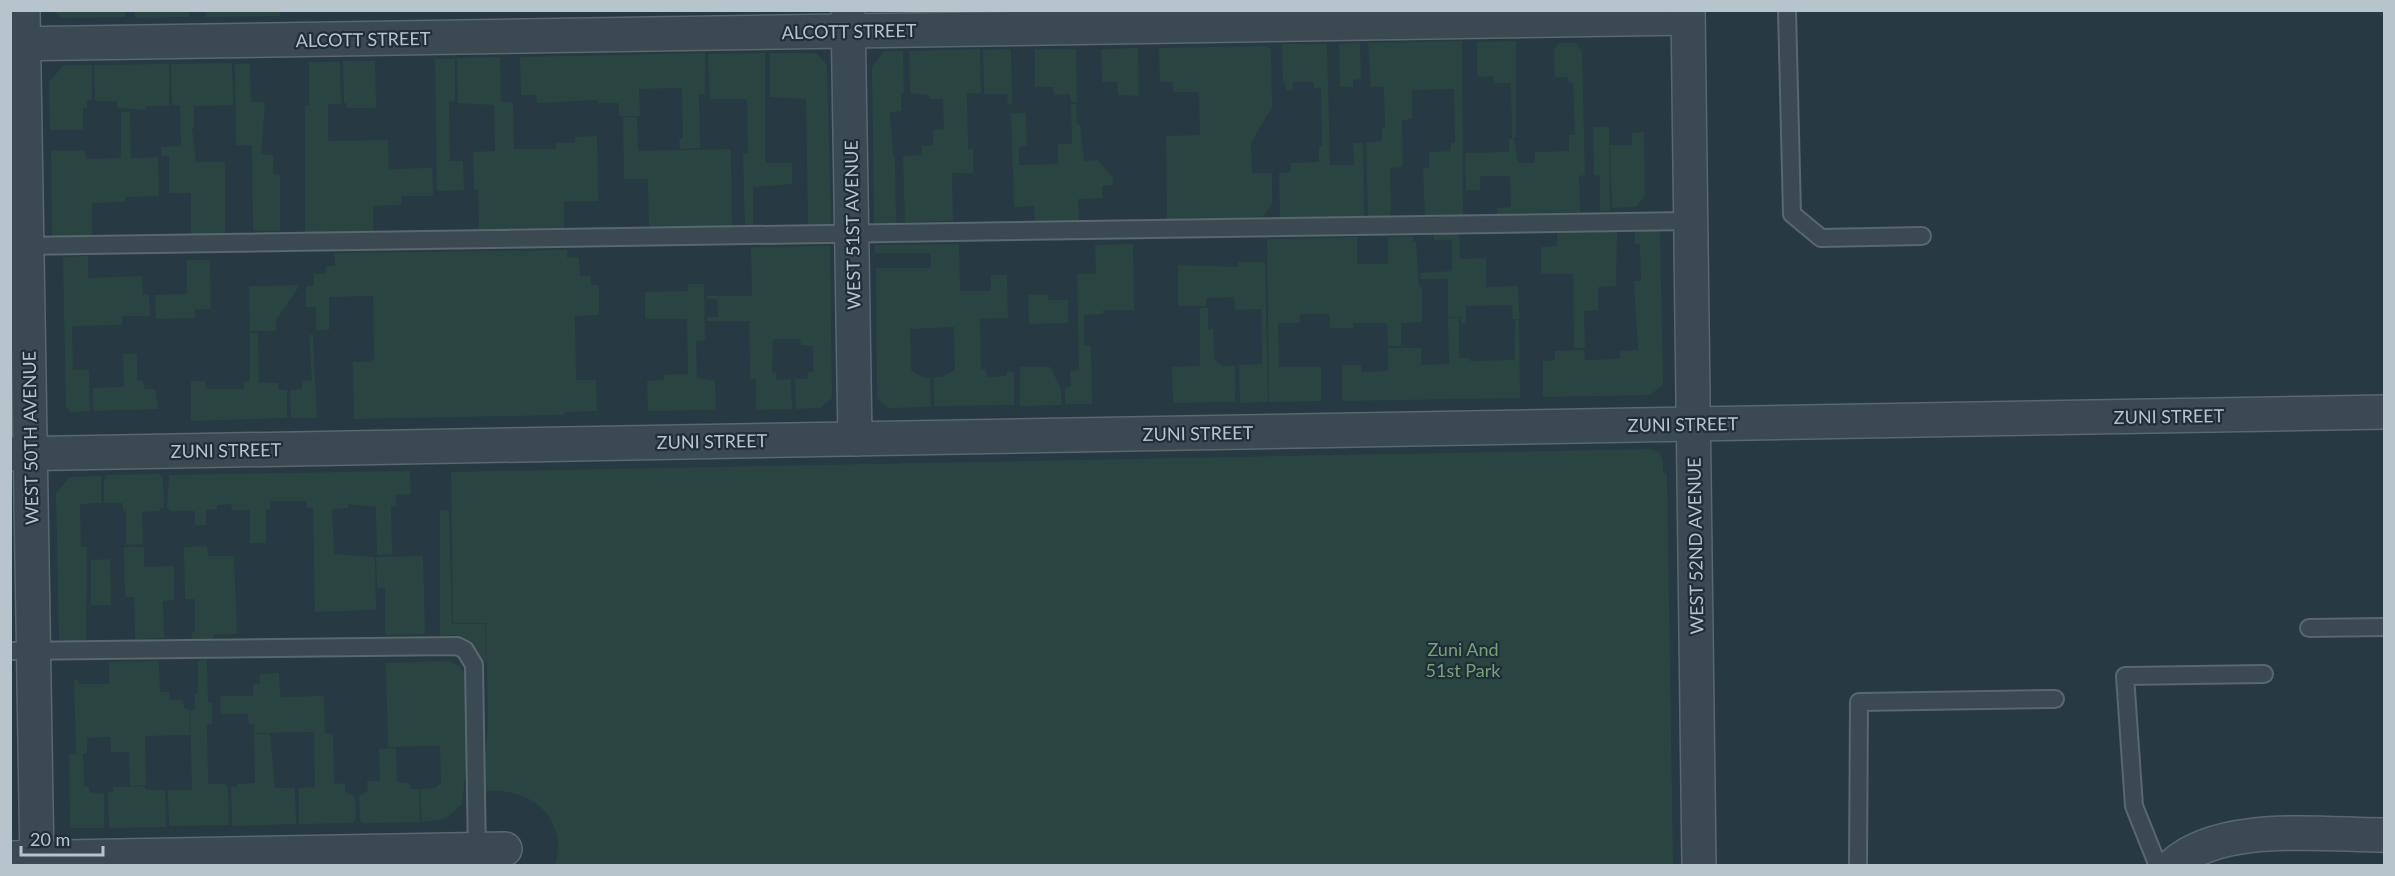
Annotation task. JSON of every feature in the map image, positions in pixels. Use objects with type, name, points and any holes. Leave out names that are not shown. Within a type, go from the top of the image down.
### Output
[{"type":"street","name":"WEST 50TH AVENUE","points":[[23,10],[17,44],[22,651],[28,860]]},
{"type":"street","name":"ALCOTT STREET","points":[[17,44],[848,21],[1688,14]]},
{"type":"street","name":"WEST 52ND AVENUE","points":[[1688,14],[1699,866]]},
{"type":"street","name":"WEST 51ST AVENUE","points":[[848,21],[855,439]]},
{"type":"street","name":"ZUNI STREET","points":[[20,453],[2385,412]]},
{"type":"street","points":[[2172,866],[2204,845],[2244,837],[2385,835]]},
{"type":"street","points":[[28,860],[486,855]]},
{"type":"lane","points":[[1787,10],[1792,214],[1821,238],[1922,236]]},
{"type":"lane","points":[[19,246],[1690,221]]},
{"type":"lane","points":[[2309,628],[2385,627]]},
{"type":"lane","points":[[22,651],[457,646],[470,657],[474,665],[486,855]]},
{"type":"lane","points":[[2158,866],[2134,806],[2125,676],[2264,674]]},
{"type":"lane","points":[[1858,866],[1859,702],[2055,699]]},
{"type":"green space","points":[[52,11],[125,11],[125,17],[62,18]]},
{"type":"green space","points":[[135,11],[189,11],[189,17],[135,18]]},
{"type":"green space","points":[[206,11],[280,11],[280,16],[206,17]]},
{"type":"green space","points":[[1462,41],[1463,216],[1425,217],[1423,168],[1429,168],[1429,152],[1451,151],[1451,143],[1455,142],[1454,89],[1412,90],[1412,119],[1402,120],[1403,167],[1390,168],[1391,216],[1368,217],[1366,142],[1382,141],[1382,128],[1385,128],[1384,87],[1371,87],[1368,43]]},
{"type":"green space","points":[[1516,41],[1516,137],[1512,138],[1511,83],[1494,83],[1493,76],[1477,77],[1477,42]]},
{"type":"green space","points":[[1360,43],[1361,79],[1353,80],[1353,87],[1340,87],[1339,44]]},
{"type":"green space","points":[[1560,43],[1576,43],[1582,51],[1585,175],[1579,176],[1580,212],[1497,214],[1497,208],[1511,207],[1510,176],[1480,176],[1480,190],[1466,190],[1465,153],[1509,152],[1509,139],[1514,139],[1518,163],[1535,163],[1535,152],[1569,151],[1569,135],[1575,135],[1573,83],[1569,82],[1568,77],[1555,77],[1554,49]]},
{"type":"green space","points":[[1282,44],[1327,44],[1330,165],[1354,165],[1353,143],[1363,143],[1364,217],[1280,219],[1279,173],[1291,172],[1291,163],[1319,162],[1319,146],[1322,146],[1321,88],[1314,88],[1314,82],[1293,82],[1292,90],[1286,90],[1286,83],[1283,83]]},
{"type":"green space","points":[[1267,46],[1271,50],[1272,107],[1251,143],[1252,173],[1272,173],[1272,203],[1261,220],[1167,222],[1166,136],[1200,135],[1199,92],[1173,92],[1173,82],[1160,82],[1159,48]]},
{"type":"green space","points":[[1138,48],[1139,96],[1118,95],[1117,82],[1102,82],[1101,49]]},
{"type":"green space","points":[[980,49],[981,93],[967,93],[968,149],[973,149],[973,173],[952,173],[953,221],[905,222],[903,156],[922,155],[922,146],[933,145],[933,130],[944,129],[943,99],[929,99],[929,95],[910,93],[909,51]]},
{"type":"green space","points":[[1011,49],[1012,104],[1008,105],[1007,94],[986,94],[984,92],[983,50]]},
{"type":"green space","points":[[1035,49],[1076,49],[1077,102],[1071,102],[1070,94],[1054,95],[1053,87],[1035,87]]},
{"type":"green space","points":[[884,51],[903,51],[904,93],[901,93],[901,111],[890,112],[893,156],[895,156],[896,223],[874,223],[872,67]]},
{"type":"green space","points":[[705,53],[705,94],[699,94],[700,148],[680,149],[679,139],[683,138],[682,88],[639,89],[640,116],[619,116],[619,103],[598,103],[598,100],[537,103],[536,95],[521,95],[520,57]]},
{"type":"green space","points":[[765,53],[765,163],[792,163],[792,184],[753,187],[753,226],[745,226],[743,154],[748,153],[747,99],[710,99],[708,54]]},
{"type":"green space","points":[[770,53],[816,53],[827,65],[831,224],[808,225],[806,99],[770,97]]},
{"type":"green space","points":[[500,57],[501,102],[513,102],[514,149],[556,149],[556,143],[575,143],[575,137],[597,136],[598,201],[564,201],[564,228],[479,229],[478,190],[474,189],[473,152],[495,151],[494,105],[458,103],[457,58]]},
{"type":"green space","points":[[435,59],[455,59],[455,101],[449,102],[450,161],[463,161],[464,190],[437,191]]},
{"type":"green space","points":[[343,61],[375,61],[376,108],[347,108],[347,103],[344,103]]},
{"type":"green space","points":[[309,62],[340,62],[341,104],[328,104],[328,141],[388,140],[389,169],[432,168],[433,196],[401,196],[401,205],[373,206],[373,233],[305,234],[305,106],[309,105]]},
{"type":"green space","points":[[232,63],[233,105],[194,106],[194,128],[192,128],[196,162],[225,162],[225,235],[191,236],[191,193],[169,193],[169,156],[161,156],[161,147],[181,146],[180,105],[172,105],[171,64]]},
{"type":"green space","points":[[169,64],[169,106],[146,106],[146,110],[117,108],[117,101],[95,101],[94,65]]},
{"type":"green space","points":[[235,64],[250,64],[251,102],[265,102],[261,154],[273,155],[273,174],[280,175],[280,231],[253,231],[252,145],[236,145]]},
{"type":"green space","points":[[64,65],[92,65],[92,100],[87,101],[87,108],[83,108],[83,130],[50,130],[49,82]]},
{"type":"green space","points":[[1071,104],[1076,104],[1077,125],[1080,125],[1084,161],[1098,160],[1113,178],[1113,185],[1102,186],[1103,198],[1078,199],[1079,223],[1035,224],[1034,206],[1014,207],[1011,113],[1026,113],[1027,146],[1019,147],[1019,165],[1058,164],[1058,144],[1072,144]]},
{"type":"green space","points":[[130,111],[131,158],[158,157],[159,196],[125,197],[125,202],[92,203],[92,236],[52,237],[51,151],[85,151],[86,159],[121,158],[121,112]]},
{"type":"green space","points":[[623,117],[637,117],[638,151],[731,149],[732,229],[649,231],[648,179],[624,179]]},
{"type":"green space","points":[[1593,127],[1609,127],[1610,211],[1600,211],[1600,176],[1594,175]]},
{"type":"green space","points":[[1644,132],[1645,195],[1636,207],[1612,208],[1610,145],[1632,145],[1632,133]]},
{"type":"green space","points":[[1660,230],[1663,384],[1650,395],[1543,397],[1543,361],[1555,360],[1555,351],[1584,350],[1585,360],[1620,359],[1620,351],[1638,350],[1634,281],[1641,281],[1640,245],[1635,244],[1635,231]]},
{"type":"green space","points":[[1617,232],[1616,286],[1598,287],[1598,310],[1584,311],[1585,348],[1574,348],[1573,274],[1541,274],[1541,247],[1557,246],[1557,233]]},
{"type":"green space","points":[[1434,234],[1459,234],[1460,259],[1486,258],[1486,287],[1518,286],[1519,319],[1513,319],[1512,305],[1466,306],[1466,323],[1461,323],[1461,317],[1448,317],[1448,279],[1420,279],[1420,273],[1452,271],[1452,240],[1434,240]]},
{"type":"green space","points":[[1357,237],[1357,264],[1388,264],[1388,237],[1413,237],[1413,242],[1416,242],[1419,287],[1422,287],[1422,322],[1401,323],[1401,346],[1388,346],[1387,323],[1353,323],[1353,328],[1330,328],[1329,314],[1300,314],[1300,323],[1278,323],[1279,367],[1321,367],[1321,401],[1269,402],[1267,239]]},
{"type":"green space","points":[[959,244],[960,291],[991,291],[991,275],[1007,275],[1008,318],[980,319],[981,369],[986,369],[987,377],[1007,376],[1007,372],[1014,372],[1014,405],[934,406],[934,377],[942,377],[955,370],[954,327],[910,329],[911,370],[924,378],[930,378],[931,407],[888,408],[877,398],[876,268],[931,268],[931,253],[875,253],[875,245]]},
{"type":"green space","points":[[1133,244],[1134,310],[1103,310],[1103,314],[1084,315],[1084,345],[1091,346],[1092,404],[1065,404],[1065,389],[1071,385],[1070,371],[1079,370],[1077,274],[1096,274],[1095,245]]},
{"type":"green space","points":[[830,246],[832,398],[820,408],[796,409],[795,379],[807,379],[808,373],[813,372],[813,346],[801,345],[800,339],[773,339],[772,372],[776,373],[776,380],[791,379],[792,409],[756,410],[756,379],[750,379],[749,321],[707,321],[707,317],[718,317],[717,299],[707,299],[707,296],[752,296],[751,247]]},
{"type":"green space","points":[[567,250],[567,258],[579,257],[580,276],[591,276],[591,285],[599,285],[599,315],[575,316],[576,380],[596,380],[597,411],[564,412],[564,415],[354,419],[353,362],[371,362],[374,357],[373,296],[329,297],[329,330],[316,330],[316,307],[306,307],[306,286],[314,286],[314,274],[325,274],[326,266],[335,266],[335,253]]},
{"type":"green space","points":[[88,256],[88,278],[142,276],[143,295],[149,295],[150,316],[122,316],[122,325],[72,326],[73,370],[89,370],[90,411],[70,412],[66,406],[63,257]]},
{"type":"green space","points":[[187,260],[210,260],[211,309],[195,309],[195,318],[156,319],[155,295],[187,294]]},
{"type":"green space","points":[[1238,262],[1265,262],[1268,402],[1240,403],[1239,365],[1262,364],[1261,309],[1235,310],[1234,297],[1206,298],[1206,306],[1178,306],[1178,265],[1238,267]]},
{"type":"green space","points":[[688,284],[704,284],[705,340],[696,341],[697,378],[715,381],[716,410],[648,411],[647,381],[664,380],[664,375],[688,374],[687,319],[645,319],[645,292],[688,291]]},
{"type":"green space","points":[[300,285],[276,320],[276,331],[250,331],[249,286]]},
{"type":"green space","points":[[1028,295],[1048,295],[1048,300],[1068,300],[1068,323],[1029,324]]},
{"type":"green space","points":[[1200,308],[1208,308],[1208,329],[1213,329],[1214,359],[1222,366],[1235,366],[1235,402],[1173,403],[1172,367],[1200,366]]},
{"type":"green space","points":[[1448,318],[1459,318],[1459,358],[1469,358],[1470,361],[1515,360],[1515,320],[1519,320],[1520,398],[1342,401],[1342,365],[1361,365],[1361,372],[1388,371],[1388,348],[1421,348],[1421,365],[1449,364]]},
{"type":"green space","points":[[250,333],[258,333],[259,383],[278,383],[278,390],[287,390],[287,418],[191,421],[191,381],[205,381],[206,389],[244,389],[244,382],[250,381]]},
{"type":"green space","points":[[309,335],[313,335],[317,418],[291,418],[290,390],[302,389],[302,381],[312,380]]},
{"type":"green space","points":[[123,354],[137,354],[137,380],[143,381],[144,389],[155,389],[158,409],[93,411],[93,388],[124,387]]},
{"type":"green space","points":[[1020,367],[1050,367],[1061,389],[1061,405],[1020,406]]},
{"type":"green space","name":"Zuni And 51st Park","points":[[1651,449],[1660,453],[1663,473],[1667,473],[1673,865],[555,865],[558,847],[556,832],[550,818],[540,807],[514,793],[481,792],[488,727],[486,623],[453,623],[451,472]]},
{"type":"green space","points":[[410,471],[411,494],[396,495],[396,506],[391,506],[392,554],[377,555],[376,507],[348,504],[348,508],[332,509],[334,554],[375,557],[376,610],[315,612],[313,508],[307,508],[307,501],[270,501],[270,509],[266,509],[266,543],[250,543],[250,510],[232,510],[231,504],[217,505],[217,509],[206,510],[206,525],[195,525],[195,511],[171,511],[167,508],[169,475]]},
{"type":"green space","points":[[159,474],[163,478],[164,508],[160,508],[160,511],[142,512],[143,544],[126,545],[126,511],[123,511],[123,503],[104,503],[104,480],[107,475]]},
{"type":"green space","points":[[101,476],[101,503],[80,504],[81,547],[87,547],[86,640],[59,640],[56,493],[70,477]]},
{"type":"green space","points":[[440,510],[449,510],[452,624],[485,624],[486,664],[456,635],[440,636]]},
{"type":"green space","points":[[207,546],[208,556],[234,556],[237,634],[214,635],[213,640],[192,641],[192,632],[195,632],[195,599],[185,599],[184,547]]},
{"type":"green space","points":[[124,547],[144,547],[144,567],[174,566],[174,600],[163,601],[164,638],[135,639],[134,597],[125,597]]},
{"type":"green space","points":[[423,556],[425,634],[385,635],[385,588],[377,588],[376,557]]},
{"type":"green space","points":[[110,559],[111,605],[91,605],[91,560]]},
{"type":"green space","points":[[207,660],[208,703],[212,703],[212,724],[207,725],[208,784],[225,784],[228,787],[229,825],[169,826],[168,790],[192,790],[190,710],[195,709],[195,694],[198,693],[198,661]]},
{"type":"green space","points":[[159,661],[160,692],[169,692],[170,700],[183,700],[184,708],[189,709],[190,735],[145,736],[146,785],[130,786],[129,752],[111,752],[110,737],[87,738],[87,753],[83,754],[84,786],[89,787],[89,792],[104,794],[104,828],[70,828],[69,754],[76,754],[74,680],[78,680],[79,684],[109,684],[109,662]]},
{"type":"green space","points":[[448,661],[463,671],[469,686],[469,738],[462,804],[445,819],[422,822],[420,789],[435,788],[441,783],[440,746],[388,747],[386,663]]},
{"type":"green space","points":[[279,673],[280,697],[324,696],[325,733],[333,734],[334,783],[345,784],[345,791],[355,797],[356,818],[353,823],[299,824],[299,788],[315,787],[314,732],[254,733],[254,724],[249,724],[248,714],[221,714],[220,696],[253,696],[253,684],[260,684],[260,674]]},
{"type":"green space","points":[[254,734],[270,734],[275,788],[295,788],[296,824],[232,826],[231,787],[237,787],[237,784],[255,783]]},
{"type":"green space","points":[[396,748],[397,782],[410,783],[411,789],[419,789],[420,822],[363,823],[360,820],[359,796],[368,791],[367,781],[380,781],[379,749]]},
{"type":"green space","points":[[145,786],[146,790],[165,790],[166,827],[109,828],[108,792],[113,792],[113,787]]}]
